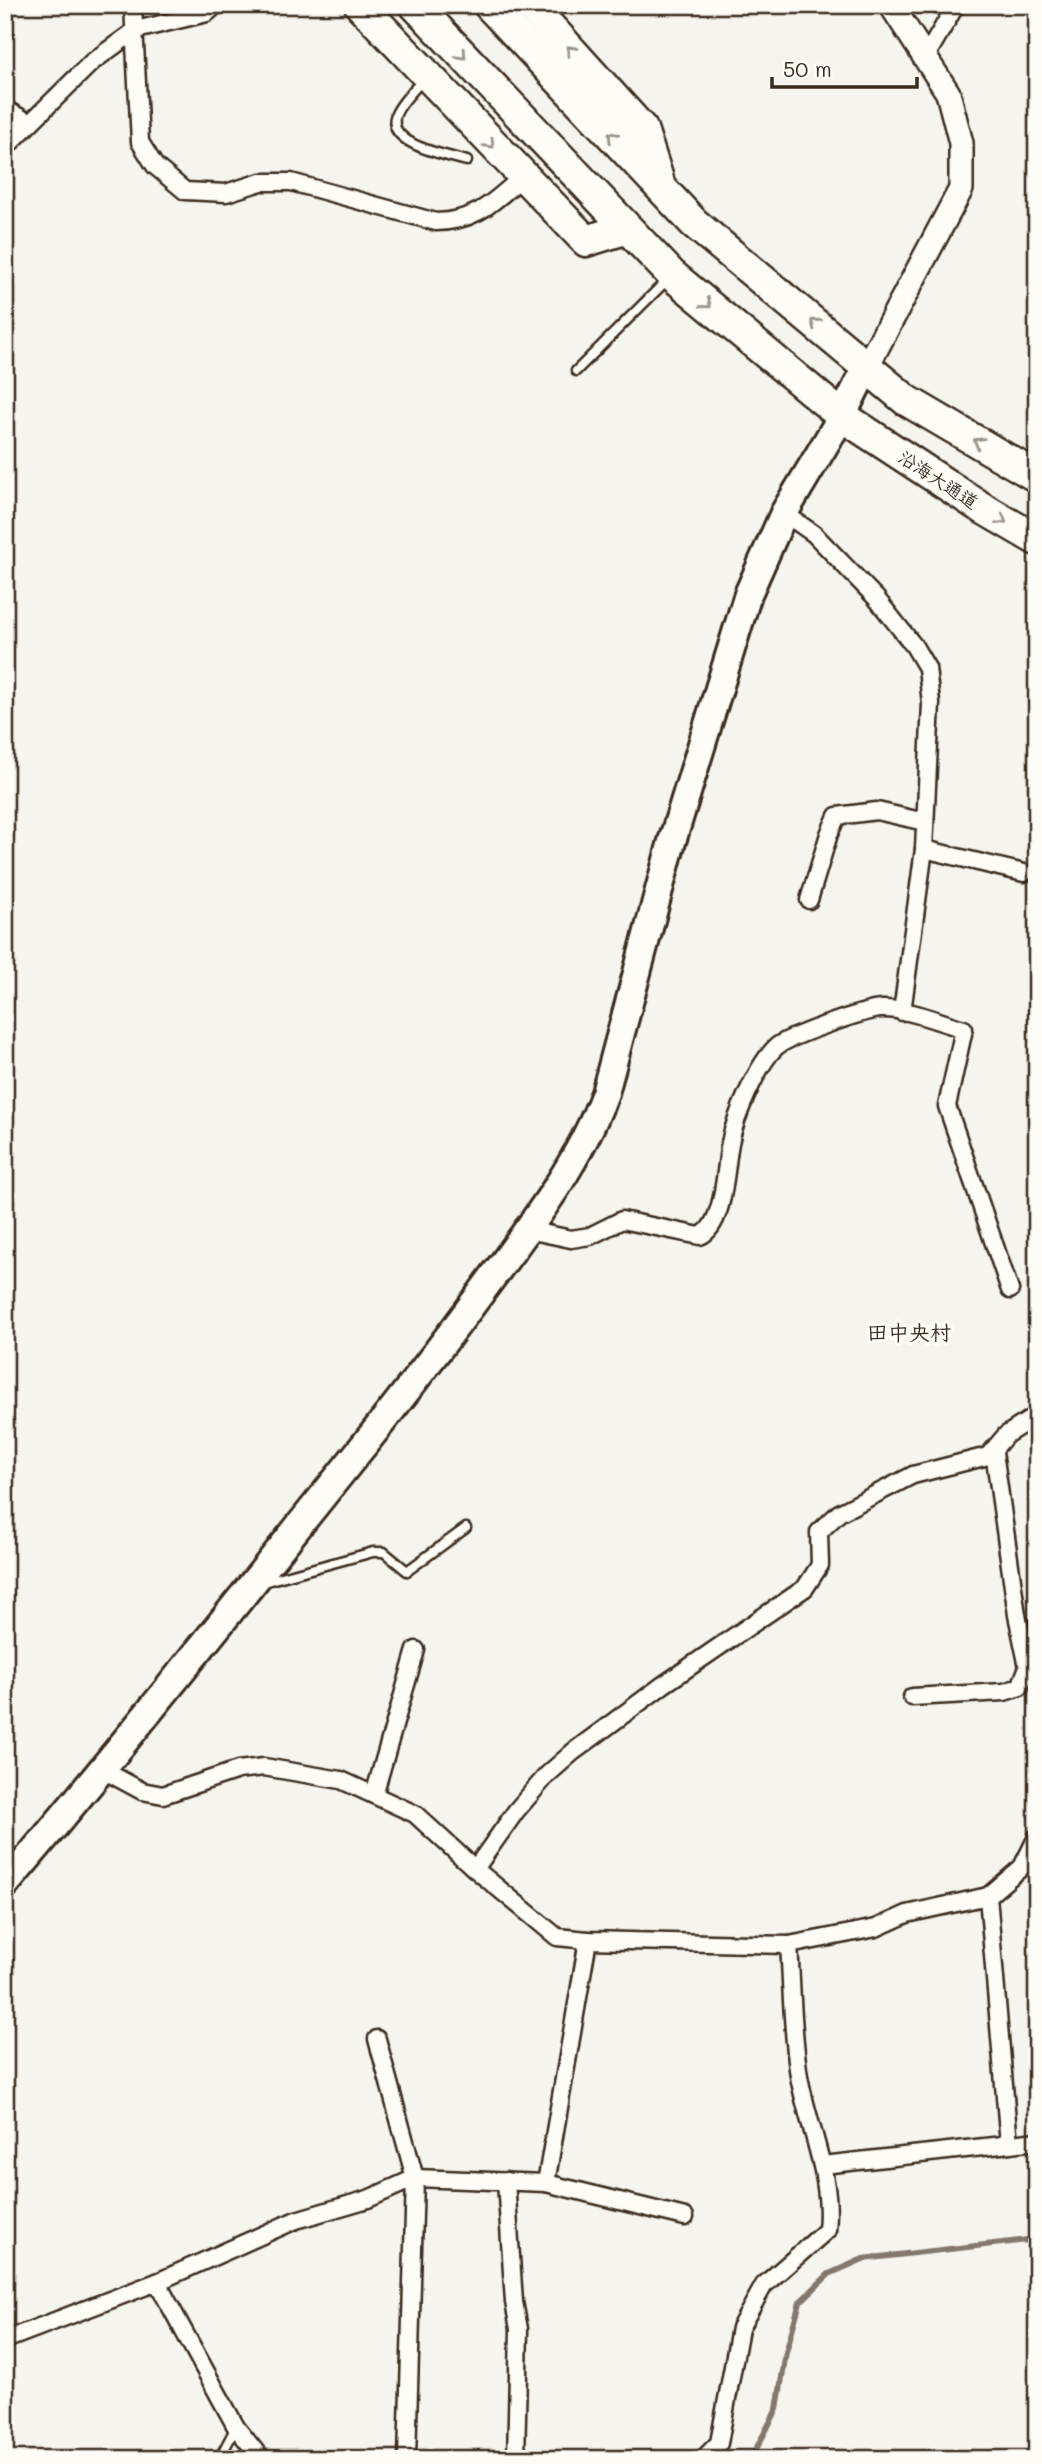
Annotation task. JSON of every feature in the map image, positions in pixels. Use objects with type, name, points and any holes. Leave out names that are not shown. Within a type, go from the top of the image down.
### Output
[{"type":"highway","points":[[360,5],[425,76],[586,241],[625,229]]},
{"type":"highway","name":"沿海大通道","points":[[415,5],[625,229],[672,275],[842,416],[979,506],[1037,540]]},
{"type":"highway","points":[[489,5],[694,223],[906,400],[1037,477]]},
{"type":"highway","points":[[530,5],[642,129],[660,186]]},
{"type":"main road","points":[[5,1885],[103,1770],[414,1384],[528,1230],[574,1162],[591,1130],[605,1093],[671,845],[734,631],[784,513],[842,416],[961,188],[961,143],[948,93],[891,5]]},
{"type":"street","points":[[133,5],[140,142],[155,166],[185,191],[226,193],[261,182],[291,182],[436,222],[457,222],[478,214],[522,177]]},
{"type":"street","points":[[5,148],[92,62],[136,30],[207,13],[216,5]]},
{"type":"street","points":[[926,58],[956,5]]},
{"type":"street","points":[[5,109],[30,123]]},
{"type":"street","points":[[784,513],[814,534],[876,598],[914,646],[927,668],[931,703],[924,849],[902,1012]]},
{"type":"street","points":[[810,900],[829,834],[837,816],[877,811],[925,822]]},
{"type":"street","points":[[924,849],[1024,873]]},
{"type":"street","points":[[528,1230],[571,1239],[590,1236],[622,1220],[701,1236],[707,1233],[718,1211],[731,1139],[762,1064],[777,1046],[850,1017],[881,1009],[964,1029],[947,1106],[1010,1290]]},
{"type":"street","points":[[475,1869],[516,1811],[547,1775],[573,1752],[663,1685],[805,1588],[820,1565],[819,1532],[839,1513],[913,1475],[994,1452],[1006,1435],[1037,1415]]},
{"type":"street","points":[[912,1697],[1004,1692],[1020,1687],[1028,1667],[1017,1615],[994,1452]]},
{"type":"street","points":[[374,1795],[416,1650]]},
{"type":"street","points":[[103,1770],[142,1791],[163,1795],[238,1770],[264,1767],[341,1780],[415,1814],[475,1869],[557,1937],[588,1940],[789,1945],[876,1928],[907,1914],[988,1896],[1022,1867],[1037,1837]]},
{"type":"street","points":[[988,1896],[1009,2144]]},
{"type":"street","points":[[546,2183],[588,1940]]},
{"type":"street","points":[[704,2459],[719,2443],[740,2328],[764,2285],[827,2230],[830,2206],[823,2165],[799,2076],[789,1945]]},
{"type":"street","points":[[377,2039],[415,2178],[407,2459]]},
{"type":"street","points":[[823,2165],[1037,2141]]},
{"type":"street","points":[[5,2340],[157,2282],[296,2220],[368,2199],[415,2178],[546,2183],[685,2217]]},
{"type":"street","points":[[506,2181],[514,2302],[519,2329],[516,2459]]},
{"type":"street","points":[[157,2282],[236,2427],[260,2456]]},
{"type":"lane","points":[[425,76],[396,114],[396,129],[407,142],[467,161]]},
{"type":"lane","points":[[576,371],[672,275]]},
{"type":"lane","points":[[251,1585],[373,1552],[384,1552],[407,1571],[466,1528]]},
{"type":"lane","points":[[219,2459],[236,2427]]},
{"type":"waterway","points":[[751,2459],[777,2409],[786,2352],[800,2302],[829,2274],[863,2259],[1037,2239]]},
{"type":"district","name":"田中央村","points":[[909,1333]]}]
